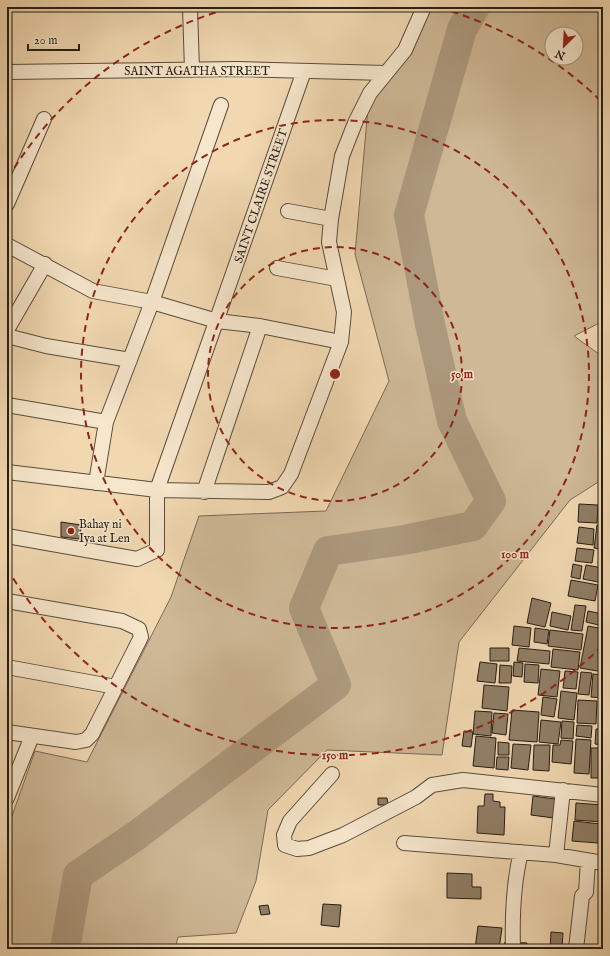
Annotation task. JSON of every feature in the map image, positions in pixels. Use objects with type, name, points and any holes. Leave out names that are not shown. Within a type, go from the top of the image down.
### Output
[{"type":"street","points":[[190,7],[192,70]]},
{"type":"street","points":[[7,472],[157,490],[269,492],[282,487],[291,474],[341,342],[344,312],[329,242],[331,219],[342,156],[355,123],[370,93],[405,50],[424,7]]},
{"type":"street","name":"SAINT AGATHA STREET","points":[[7,72],[238,69],[386,73]]},
{"type":"street","name":"SAINT CLAIRE STREET","points":[[7,536],[137,559],[157,550],[157,490],[304,71]]},
{"type":"street","points":[[96,483],[106,422],[152,302],[221,105]]},
{"type":"street","points":[[7,204],[44,119]]},
{"type":"street","points":[[288,211],[331,219]]},
{"type":"street","points":[[7,245],[93,291],[152,302],[217,321],[260,326],[341,342]]},
{"type":"street","points":[[7,330],[44,264]]},
{"type":"street","points":[[277,268],[337,279]]},
{"type":"street","points":[[204,492],[260,326]]},
{"type":"street","points":[[7,336],[46,346],[130,360]]},
{"type":"street","points":[[7,405],[106,422]]},
{"type":"street","points":[[7,601],[122,622],[139,629],[141,637],[92,734],[86,740],[76,742],[7,732]]},
{"type":"street","points":[[7,667],[116,687]]},
{"type":"street","points":[[7,798],[32,736]]},
{"type":"street","points":[[332,774],[290,821],[284,835],[286,845],[298,849],[309,848],[343,835],[416,797],[432,785],[463,780],[603,795]]},
{"type":"street","points":[[556,856],[563,790]]},
{"type":"street","points":[[404,842],[521,852],[603,863]]},
{"type":"street","points":[[513,949],[512,915],[515,876],[521,852]]},
{"type":"street","points":[[576,949],[582,896],[586,892],[588,861]]},
{"type":"shaded area","points":[[420,7],[603,7],[603,321],[574,336],[603,357],[603,479],[570,500],[459,642],[442,755],[327,750],[268,810],[256,881],[236,933],[178,937],[175,949],[7,949],[7,830],[35,751],[87,762],[171,597],[199,516],[326,511],[389,381],[355,254],[368,108]]},
{"type":"building","points":[[579,504],[598,505],[597,523],[578,522]]},
{"type":"building","name":"Bahay ni Iya at Len","points":[[61,522],[81,525],[80,539],[61,537]]},
{"type":"building","points":[[597,525],[603,526],[603,550],[594,548]]},
{"type":"building","points":[[579,527],[594,529],[593,545],[577,543]]},
{"type":"building","points":[[577,548],[594,550],[592,563],[575,561]]},
{"type":"building","points":[[600,552],[603,553],[603,565],[598,564]]},
{"type":"building","points":[[573,564],[582,566],[580,579],[571,577]]},
{"type":"building","points":[[586,565],[603,568],[603,583],[583,579]]},
{"type":"building","points":[[571,580],[598,585],[595,601],[568,596]]},
{"type":"building","points":[[532,598],[551,603],[545,627],[527,623]]},
{"type":"building","points":[[575,605],[586,606],[582,631],[571,630]]},
{"type":"building","points":[[588,611],[603,614],[603,626],[586,622]]},
{"type":"building","points":[[552,612],[571,616],[568,630],[550,626]]},
{"type":"building","points":[[514,626],[531,628],[529,647],[512,645]]},
{"type":"building","points":[[588,626],[603,629],[603,672],[580,668]]},
{"type":"building","points":[[535,628],[549,630],[547,644],[534,642]]},
{"type":"building","points":[[550,630],[583,634],[581,650],[548,646]]},
{"type":"building","points":[[490,648],[509,648],[509,661],[490,661]]},
{"type":"building","points":[[519,648],[550,651],[549,664],[517,661]]},
{"type":"building","points":[[553,649],[580,652],[578,670],[551,667]]},
{"type":"building","points":[[480,662],[497,664],[495,683],[477,681]]},
{"type":"building","points":[[514,662],[523,663],[522,677],[513,676]]},
{"type":"building","points":[[525,664],[539,665],[538,683],[524,682]]},
{"type":"building","points":[[500,665],[512,666],[511,683],[499,683]]},
{"type":"building","points":[[541,669],[560,671],[557,697],[538,695]]},
{"type":"building","points":[[565,671],[578,672],[576,689],[563,688]]},
{"type":"building","points":[[581,672],[592,673],[589,695],[578,694]]},
{"type":"building","points":[[593,674],[603,675],[603,698],[591,697]]},
{"type":"building","points":[[484,685],[509,687],[507,711],[482,708]]},
{"type":"building","points":[[561,691],[577,693],[574,720],[558,718]]},
{"type":"building","points":[[543,697],[557,699],[554,717],[541,715]]},
{"type":"building","points":[[578,700],[597,701],[596,724],[577,723]]},
{"type":"building","points":[[600,702],[603,702],[603,726],[599,725]]},
{"type":"building","points":[[512,710],[539,712],[537,742],[509,740]]},
{"type":"building","points":[[475,711],[492,712],[491,736],[473,734]]},
{"type":"building","points":[[494,713],[508,714],[506,735],[492,733]]},
{"type":"building","points":[[541,720],[561,722],[558,744],[539,742]]},
{"type":"building","points":[[562,721],[574,722],[573,739],[561,738]]},
{"type":"building","points":[[577,725],[592,726],[591,738],[576,736]]},
{"type":"building","points":[[596,729],[603,729],[603,745],[595,744]]},
{"type":"building","points":[[464,731],[473,732],[471,747],[462,746]]},
{"type":"building","points":[[476,736],[496,738],[494,768],[473,766]]},
{"type":"building","points":[[576,739],[591,740],[589,774],[574,773]]},
{"type":"building","points":[[561,740],[573,741],[571,764],[552,762],[553,745],[560,745]]},
{"type":"building","points":[[498,742],[509,743],[509,755],[498,755]]},
{"type":"building","points":[[513,744],[531,745],[528,770],[511,768]]},
{"type":"building","points":[[534,745],[550,745],[549,771],[533,770]]},
{"type":"building","points":[[591,748],[603,748],[603,778],[591,778]]},
{"type":"building","points":[[497,757],[509,757],[508,770],[496,769]]},
{"type":"building","points":[[485,794],[493,794],[493,801],[500,802],[500,807],[505,807],[504,835],[477,833],[478,806],[484,806]]},
{"type":"building","points":[[533,796],[555,799],[554,818],[531,815]]},
{"type":"building","points":[[378,798],[387,798],[388,805],[378,805]]},
{"type":"building","points":[[576,803],[603,805],[603,822],[575,820]]},
{"type":"building","points":[[574,821],[600,824],[598,843],[572,841]]},
{"type":"building","points":[[603,831],[603,852],[600,851]]},
{"type":"building","points":[[447,873],[472,874],[472,887],[481,887],[481,899],[447,898]]},
{"type":"building","points":[[323,904],[341,905],[339,927],[321,925]]},
{"type":"building","points":[[268,905],[270,914],[261,915],[259,906]]},
{"type":"building","points":[[478,926],[502,928],[499,949],[475,949]]},
{"type":"building","points":[[551,932],[563,933],[562,949],[550,949]]},
{"type":"building","points":[[505,942],[527,943],[526,949],[504,949]]},
{"type":"building","points":[[250,945],[251,949],[241,949],[241,946]]},
{"type":"waterway","points":[[65,949],[78,875],[137,835],[336,685],[304,608],[328,551],[404,540],[473,526],[491,501],[452,421],[430,324],[409,215],[462,29],[475,7]]},
{"type":"place","name":"Bahay ni Iya at Len","points":[[71,531]]}]
